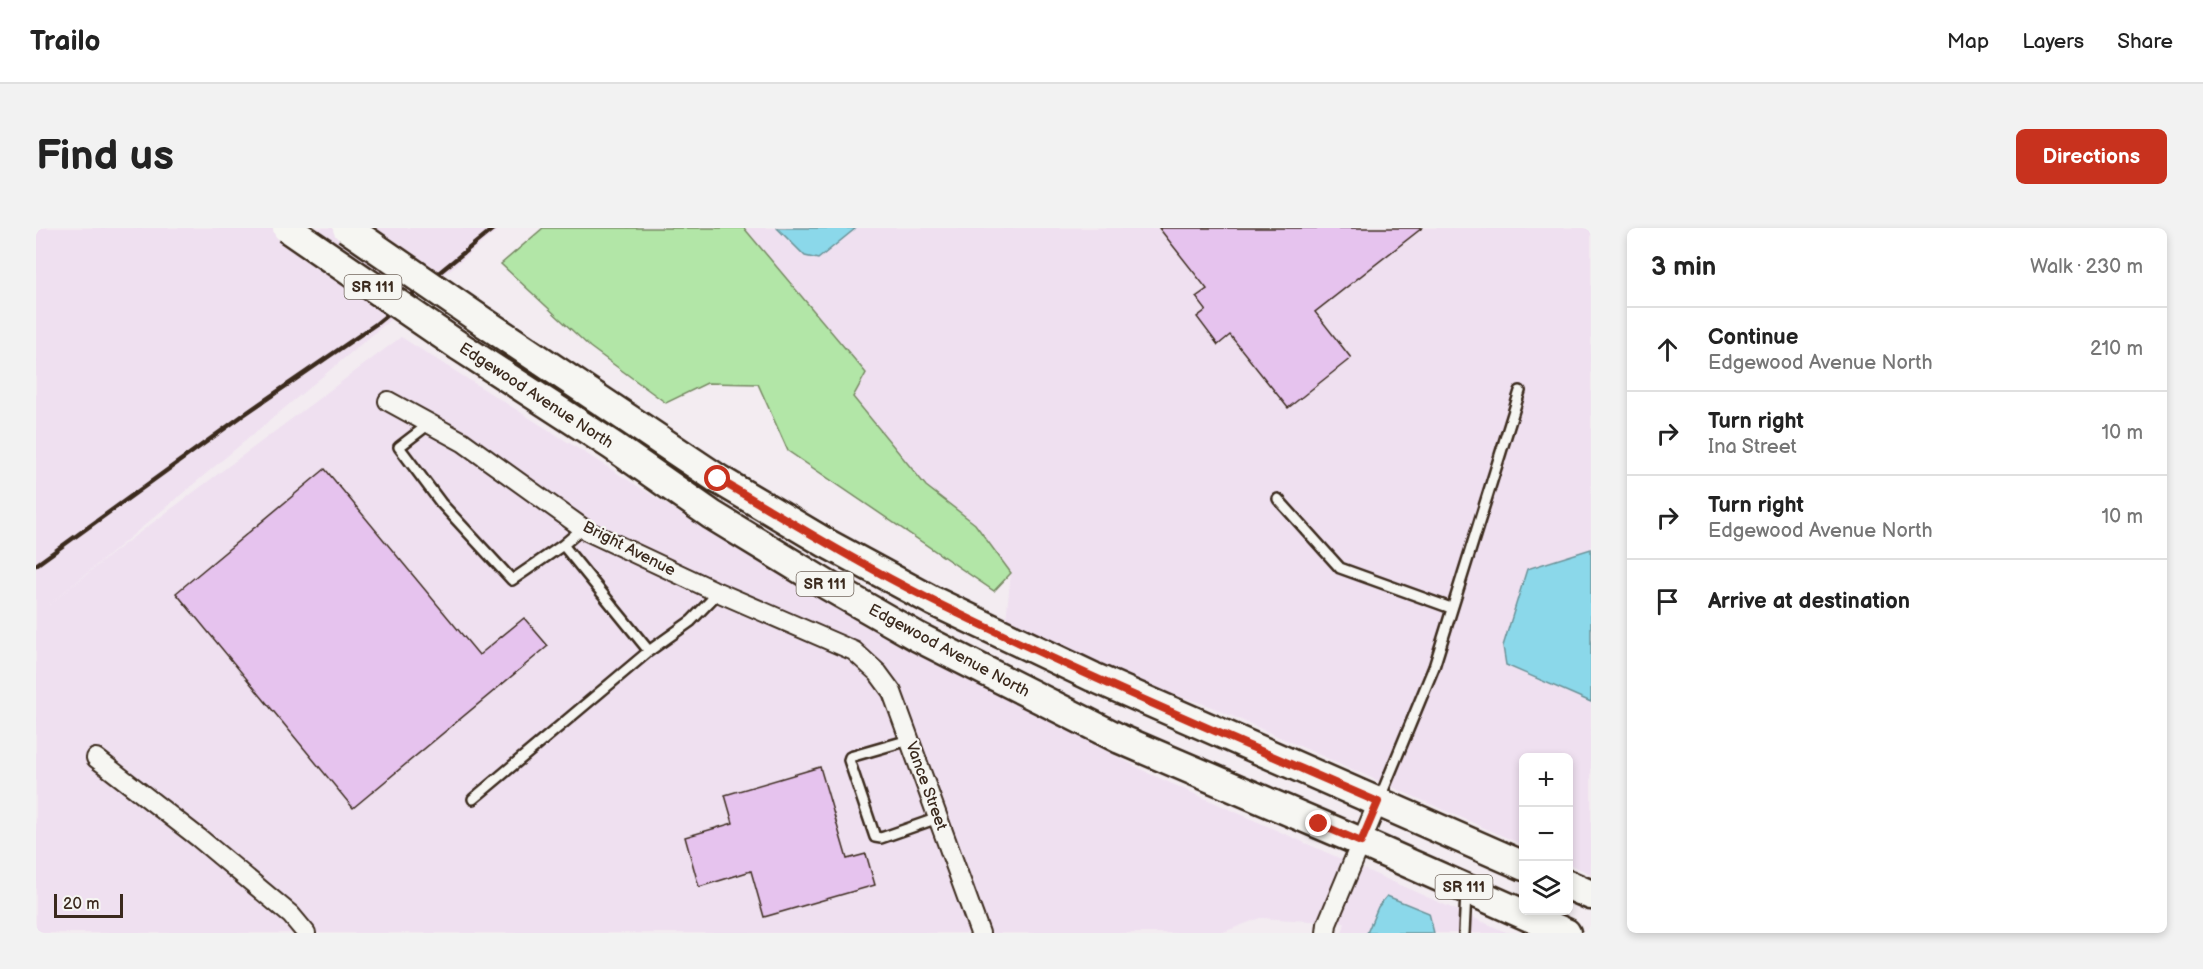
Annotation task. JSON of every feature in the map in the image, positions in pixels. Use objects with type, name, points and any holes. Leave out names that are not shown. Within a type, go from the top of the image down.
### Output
[{"type":"main road","name":"Edgewood Avenue North","points":[[287,228],[712,515],[918,637],[1120,739],[1566,933]]},
{"type":"main road","name":"Edgewood Avenue North","points":[[347,228],[718,479],[826,543],[933,601],[1093,677],[1519,864]]},
{"type":"main road","points":[[1573,887],[1591,895]]},
{"type":"street","name":"Bright Avenue","points":[[388,401],[463,442],[583,528],[718,592],[854,651]]},
{"type":"street","name":"Vance Street","points":[[854,651],[878,673],[892,692],[980,933]]},
{"type":"street","points":[[96,758],[199,838],[291,915],[306,933]]},
{"type":"street","points":[[1326,933],[1327,924],[1378,802]]},
{"type":"lane","points":[[1378,802],[1434,667],[1520,391]]},
{"type":"lane","points":[[429,424],[399,447],[441,503],[512,580],[563,545],[583,528]]},
{"type":"lane","points":[[1278,500],[1341,568],[1451,608]]},
{"type":"lane","points":[[563,545],[650,651]]},
{"type":"lane","points":[[473,799],[650,651],[691,621],[718,592]]},
{"type":"lane","points":[[909,740],[850,757],[849,760],[875,837],[881,838],[938,818]]},
{"type":"lane","points":[[1464,933],[1466,888]]},
{"type":"shaded area","points":[[36,228],[500,228],[49,605],[115,551],[401,337],[771,570],[887,634],[1150,774],[1508,933],[1342,933],[1345,923],[1260,918],[1221,933],[36,933]]},
{"type":"shaded area","points":[[744,228],[1591,228],[1591,874],[1573,866],[1573,753],[1519,753],[1519,843],[1207,705],[1159,690],[1006,620],[1011,572],[975,524],[926,486],[853,397],[866,373]]},
{"type":"green space","points":[[543,228],[744,228],[866,373],[853,397],[926,486],[975,524],[1011,573],[994,591],[788,451],[758,384],[707,383],[666,403],[590,347],[501,264]]},
{"type":"water","points":[[777,228],[856,228],[818,259],[805,256]]},
{"type":"water","points":[[1591,549],[1591,702],[1506,665],[1503,646],[1527,569]]},
{"type":"water","points":[[1387,896],[1429,913],[1434,933],[1367,933],[1378,907]]},
{"type":"building","points":[[1159,228],[1422,228],[1315,312],[1351,358],[1288,408],[1230,335],[1218,345],[1197,317],[1206,310],[1196,297],[1207,289]]},
{"type":"building","points":[[325,469],[479,655],[524,618],[548,646],[353,808],[176,593]]},
{"type":"building","points":[[820,767],[847,859],[866,854],[875,885],[764,917],[751,871],[699,887],[685,837],[733,823],[725,795]]},
{"type":"railway","points":[[36,565],[242,416],[376,324],[494,228]]},
{"type":"route","points":[[718,479],[826,543],[933,601],[1093,677],[1378,802],[1361,842],[1319,824]]}]
